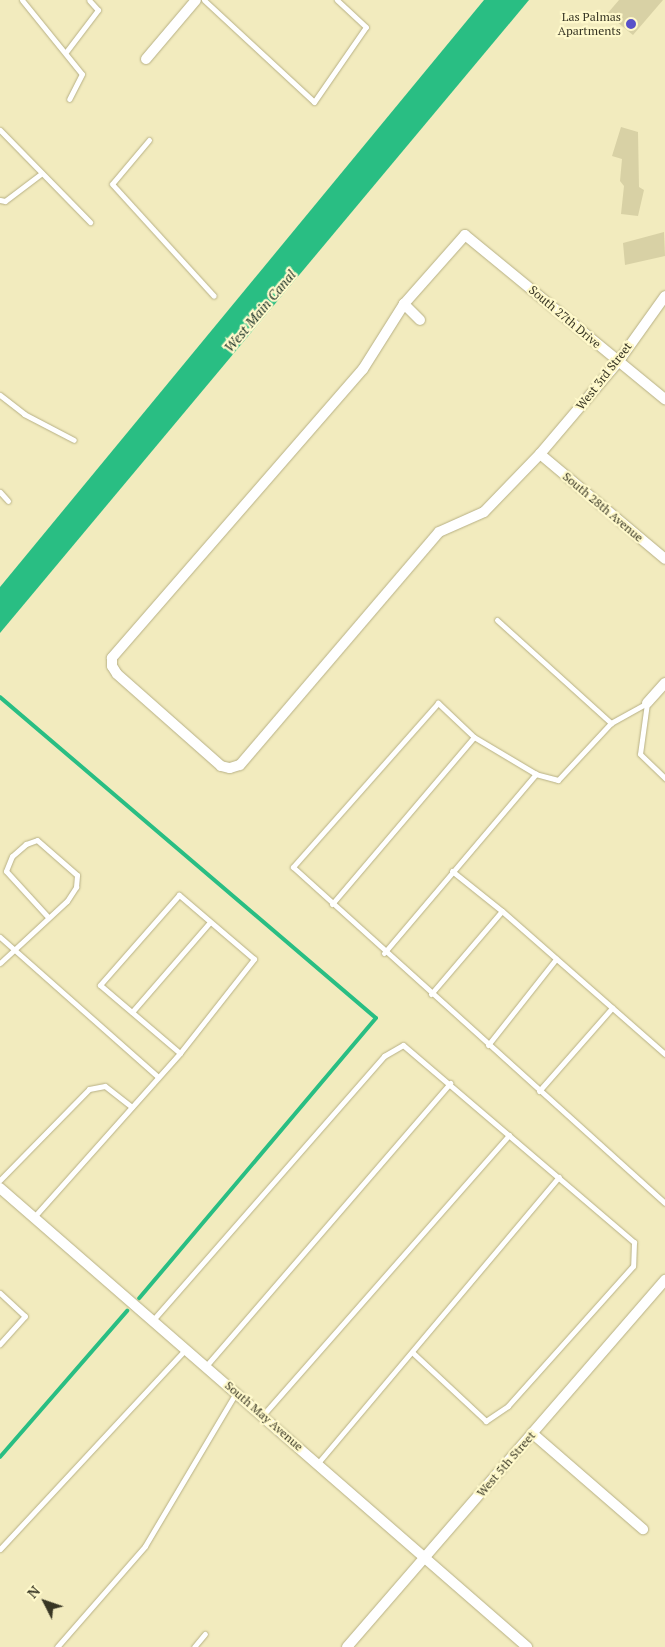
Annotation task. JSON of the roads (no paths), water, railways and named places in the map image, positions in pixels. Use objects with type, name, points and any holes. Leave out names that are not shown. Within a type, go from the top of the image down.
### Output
[{"type":"street","points":[[146,59],[197,0]]},
{"type":"street","name":"South 27th Drive","points":[[404,304],[465,235],[665,399]]},
{"type":"street","name":"West 3rd Street","points":[[404,304],[363,369],[112,658],[112,666],[116,674],[221,766],[230,768],[240,765],[439,532],[484,512],[540,454],[618,362],[665,296]]},
{"type":"street","points":[[404,304],[420,320]]},
{"type":"street","name":"South 28th Avenue","points":[[540,454],[665,559]]},
{"type":"street","points":[[648,704],[665,683]]},
{"type":"street","name":"South May Avenue","points":[[0,1188],[263,1415],[527,1647]]},
{"type":"street","name":"West 5th Street","points":[[347,1647],[665,1280]]},
{"type":"street","points":[[532,1433],[643,1529]]},
{"type":"lane","points":[[22,0],[82,74],[69,99]]},
{"type":"lane","points":[[66,52],[98,10],[89,0]]},
{"type":"lane","points":[[197,0],[314,102],[366,28],[337,0]]},
{"type":"lane","points":[[0,130],[90,222]]},
{"type":"lane","points":[[149,140],[112,184],[214,296]]},
{"type":"lane","points":[[0,200],[5,201],[42,173]]},
{"type":"lane","points":[[1,396],[24,414],[74,440]]},
{"type":"lane","points":[[0,492],[8,501]]},
{"type":"lane","points":[[497,620],[612,723]]},
{"type":"lane","points":[[648,704],[612,723],[558,780],[536,774],[474,737],[438,703],[293,867],[384,952],[664,1201]]},
{"type":"lane","points":[[648,704],[640,754],[665,778]]},
{"type":"lane","points":[[332,904],[474,737]]},
{"type":"lane","points":[[384,952],[536,774]]},
{"type":"lane","points":[[0,963],[67,901],[76,887],[77,875],[38,840],[26,844],[12,856],[6,871],[48,917]]},
{"type":"lane","points":[[452,871],[502,911],[665,1054]]},
{"type":"lane","points":[[34,1217],[180,1052],[254,959],[179,895],[100,985],[180,1052]]},
{"type":"lane","points":[[431,994],[502,911]]},
{"type":"lane","points":[[132,1012],[210,922]]},
{"type":"lane","points":[[0,937],[158,1077]]},
{"type":"lane","points":[[488,1045],[556,959]]},
{"type":"lane","points":[[539,1091],[612,1008]]},
{"type":"lane","points":[[153,1320],[384,1056],[404,1045],[634,1242],[633,1266],[508,1406],[486,1421],[412,1352]]},
{"type":"lane","points":[[206,1366],[450,1083]]},
{"type":"lane","points":[[0,1180],[89,1089],[105,1086],[132,1107]]},
{"type":"lane","points":[[263,1415],[509,1135]]},
{"type":"lane","points":[[318,1463],[559,1177]]},
{"type":"lane","points":[[0,1292],[25,1316],[0,1344]]},
{"type":"lane","points":[[0,1549],[186,1348]]},
{"type":"lane","points":[[57,1647],[145,1546],[236,1392]]},
{"type":"lane","points":[[194,1647],[205,1634]]},
{"type":"water","name":"West Main Canal","points":[[484,0],[529,0],[0,633],[0,587]]},
{"type":"waterway","points":[[0,697],[376,1018],[139,1298]]},
{"type":"waterway","points":[[0,1457],[127,1311]]},
{"type":"place","name":"Las Palmas Apartments","points":[[631,24]]}]
